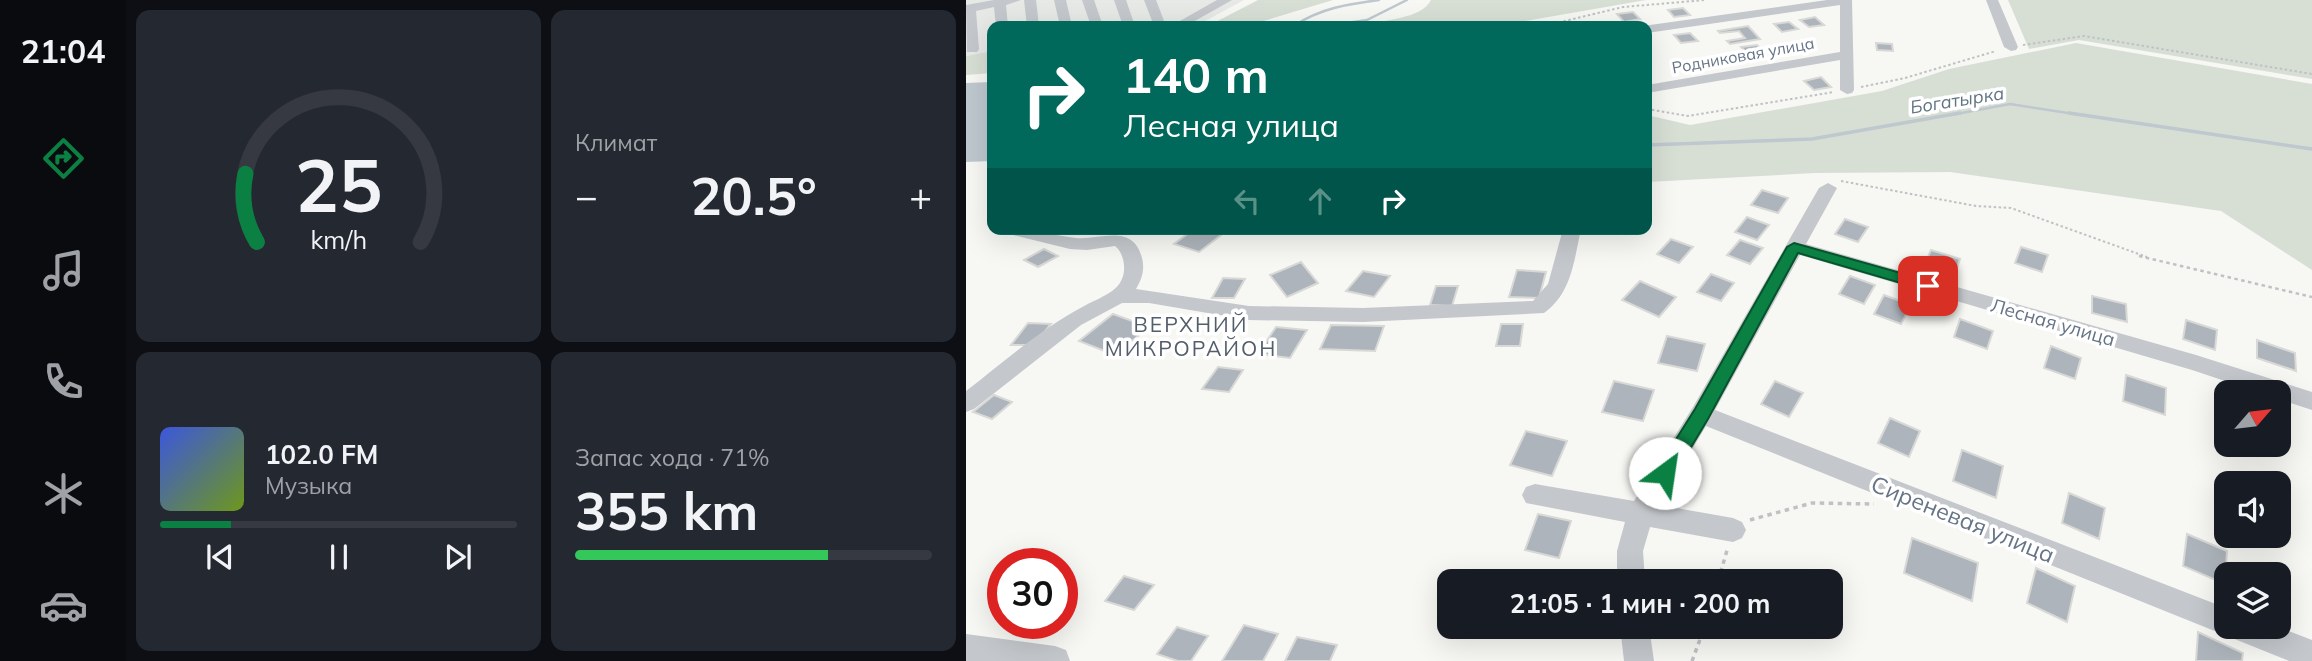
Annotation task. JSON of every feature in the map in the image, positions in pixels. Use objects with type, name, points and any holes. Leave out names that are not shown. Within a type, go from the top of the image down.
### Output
[{"type":"street","points":[[973,48],[970,6],[1014,0]]},
{"type":"street","points":[[1030,0],[1032,21]]},
{"type":"street","points":[[1060,0],[1065,21]]},
{"type":"street","points":[[1088,0],[1095,21]]},
{"type":"street","points":[[1120,0],[1127,21]]},
{"type":"street","points":[[1150,0],[1158,21]]},
{"type":"street","points":[[1992,0],[2011,47]]},
{"type":"street","points":[[1000,1],[1002,21]]},
{"type":"street","points":[[1652,28],[1846,1],[1846,90]]},
{"type":"street","points":[[1182,21],[1189,13],[1219,2]]},
{"type":"street","name":"Родниковая улица","points":[[1652,88],[1845,55]]},
{"type":"street","points":[[1631,569],[1630,551],[1641,513],[1701,414],[1828,188]]},
{"type":"street","points":[[966,403],[1074,320],[1119,296],[1132,281],[1134,260],[1123,242],[1113,240],[1074,244],[1036,235]]},
{"type":"street","points":[[1119,296],[1149,296],[1249,313],[1363,315],[1537,308],[1548,302],[1556,291],[1570,235]]},
{"type":"street","name":"Лесная улица","points":[[1794,247],[2183,359],[2312,401]]},
{"type":"street","name":"Сиреневая улица","points":[[1701,414],[2214,617]]},
{"type":"street","points":[[1535,495],[1733,530]]},
{"type":"street","points":[[1636,639],[1639,661]]},
{"type":"street","points":[[2271,639],[2312,655]]},
{"type":"street","points":[[966,649],[1055,661]]},
{"type":"path","points":[[1558,21],[1619,5],[1705,0]]},
{"type":"path","points":[[1652,110],[1688,116],[1846,90],[1905,78],[2011,47],[2084,36],[2312,74]]},
{"type":"path","points":[[1828,188],[1835,180],[1976,206],[2011,208],[2133,254],[2312,297]]},
{"type":"path","points":[[1722,569],[1733,530],[1757,516],[1812,503],[1872,505],[1897,493]]},
{"type":"path","points":[[1692,661],[1700,639]]},
{"type":"shaded area","points":[[966,0],[1244,0],[1205,21],[987,21],[987,52],[966,56]]},
{"type":"shaded area","points":[[1258,0],[1333,0],[1264,21],[1218,21]]},
{"type":"shaded area","points":[[1431,0],[1646,0],[1525,21],[1384,21],[1410,15],[1426,7]]},
{"type":"shaded area","points":[[2008,0],[2312,0],[2312,79],[2079,40],[2029,49]]},
{"type":"shaded area","points":[[2076,43],[2312,84],[2312,270],[2221,211],[1950,172],[1815,173],[1652,182],[1652,116],[1690,125],[1882,91],[1949,69]]},
{"type":"shaded area","points":[[987,52],[987,73],[966,75],[966,56]]},
{"type":"shaded area","points":[[987,82],[987,161],[966,162],[966,83]]},
{"type":"building","points":[[1683,8],[1690,15],[1674,17],[1668,10]]},
{"type":"building","points":[[1633,12],[1640,19],[1623,21],[1617,14]]},
{"type":"building","points":[[1815,17],[1824,25],[1809,27],[1800,20]]},
{"type":"building","points":[[1789,22],[1798,29],[1782,32],[1774,24]]},
{"type":"building","points":[[1748,26],[1760,39],[1730,44],[1727,41],[1745,38],[1739,31],[1718,31]]},
{"type":"building","points":[[1690,33],[1698,41],[1681,43],[1674,35]]},
{"type":"building","points":[[1876,43],[1892,44],[1893,51],[1877,50]]},
{"type":"building","points":[[1757,45],[1766,53],[1749,56],[1741,47]]},
{"type":"building","points":[[1821,77],[1831,87],[1814,90],[1804,81]]},
{"type":"building","points":[[1762,190],[1788,198],[1778,213],[1751,205]]},
{"type":"building","points":[[1747,217],[1769,225],[1757,240],[1735,232]]},
{"type":"building","points":[[1845,219],[1868,227],[1858,242],[1835,234]]},
{"type":"building","points":[[1186,235],[1221,235],[1199,252],[1174,244]]},
{"type":"building","points":[[1671,239],[1693,247],[1679,263],[1657,254]]},
{"type":"building","points":[[1740,240],[1763,248],[1750,264],[1727,255]]},
{"type":"building","points":[[2021,247],[2048,255],[2042,272],[2015,263]]},
{"type":"building","points":[[1044,249],[1058,256],[1038,267],[1024,260]]},
{"type":"building","points":[[1931,250],[1960,259],[1955,274],[1925,264]]},
{"type":"building","points":[[1301,262],[1318,283],[1287,297],[1270,275]]},
{"type":"building","points":[[1517,270],[1546,272],[1539,298],[1509,297]]},
{"type":"building","points":[[1363,271],[1390,276],[1374,297],[1346,291]]},
{"type":"building","points":[[1711,274],[1734,283],[1721,301],[1697,292]]},
{"type":"building","points":[[1850,276],[1875,285],[1864,304],[1839,294]]},
{"type":"building","points":[[1223,278],[1245,279],[1234,298],[1212,298]]},
{"type":"building","points":[[1640,281],[1676,297],[1659,317],[1622,300]]},
{"type":"building","points":[[1436,286],[1458,286],[1452,306],[1430,305]]},
{"type":"building","points":[[1884,295],[1911,305],[1901,324],[1874,314]]},
{"type":"building","points":[[2092,296],[2126,304],[2127,322],[2092,313]]},
{"type":"building","points":[[1113,314],[1149,327],[1115,355],[1079,341]]},
{"type":"building","points":[[1960,319],[1993,331],[1987,349],[1954,337]]},
{"type":"building","points":[[2186,320],[2217,330],[2215,350],[2183,339]]},
{"type":"building","points":[[1028,323],[1051,324],[1034,345],[1011,345]]},
{"type":"building","points":[[1501,324],[1523,324],[1520,346],[1496,346]]},
{"type":"building","points":[[1331,325],[1384,326],[1375,351],[1320,349]]},
{"type":"building","points":[[1276,327],[1307,330],[1290,358],[1258,354]]},
{"type":"building","points":[[1667,336],[1705,344],[1697,371],[1658,363]]},
{"type":"building","points":[[2257,340],[2295,353],[2296,371],[2257,358]]},
{"type":"building","points":[[2051,346],[2081,358],[2075,379],[2044,368]]},
{"type":"building","points":[[1218,367],[1243,370],[1229,392],[1202,389]]},
{"type":"building","points":[[2126,375],[2166,388],[2165,415],[2123,401]]},
{"type":"building","points":[[1614,381],[1654,390],[1643,421],[1602,412]]},
{"type":"building","points":[[1775,381],[1803,393],[1789,417],[1761,404]]},
{"type":"building","points":[[994,395],[1012,402],[992,419],[973,412]]},
{"type":"building","points":[[1890,418],[1920,431],[1909,457],[1878,443]]},
{"type":"building","points":[[1526,431],[1567,441],[1552,476],[1510,465]]},
{"type":"building","points":[[1962,450],[2003,466],[1996,498],[1953,481]]},
{"type":"building","points":[[2069,493],[2105,508],[2099,539],[2062,523]]},
{"type":"building","points":[[1538,514],[1571,521],[1559,558],[1525,550]]},
{"type":"building","points":[[2187,534],[2214,545],[2214,548],[2227,551],[2226,562],[2214,562],[2214,579],[2183,566]]},
{"type":"building","points":[[1912,538],[1978,563],[1972,601],[1904,573]]},
{"type":"building","points":[[2036,568],[2075,586],[2067,622],[2027,603]]},
{"type":"building","points":[[1124,576],[1154,585],[1134,610],[1105,601]]},
{"type":"building","points":[[1244,625],[1278,634],[1263,661],[1222,661]]},
{"type":"building","points":[[1177,627],[1208,636],[1191,661],[1178,661],[1157,654]]},
{"type":"building","points":[[2198,632],[2243,653],[2242,661],[2196,661]]},
{"type":"building","points":[[1297,637],[1337,645],[1330,661],[1285,661]]},
{"type":"waterway","points":[[1302,21],[1324,11],[1379,0]]},
{"type":"waterway","points":[[1360,21],[1407,0]]},
{"type":"waterway","name":"Богатырка","points":[[1951,115],[2010,104],[2081,115]]},
{"type":"waterway","name":"Богатырка","points":[[1652,145],[1812,139],[1960,113]]},
{"type":"waterway","name":"Богатырка","points":[[2069,113],[2312,149]]},
{"type":"district","name":"ВЕРХНИЙ МИКРОРАЙОН","points":[[1191,336]]},
{"type":"route","points":[[1665,473],[1794,247],[1928,286]]}]
